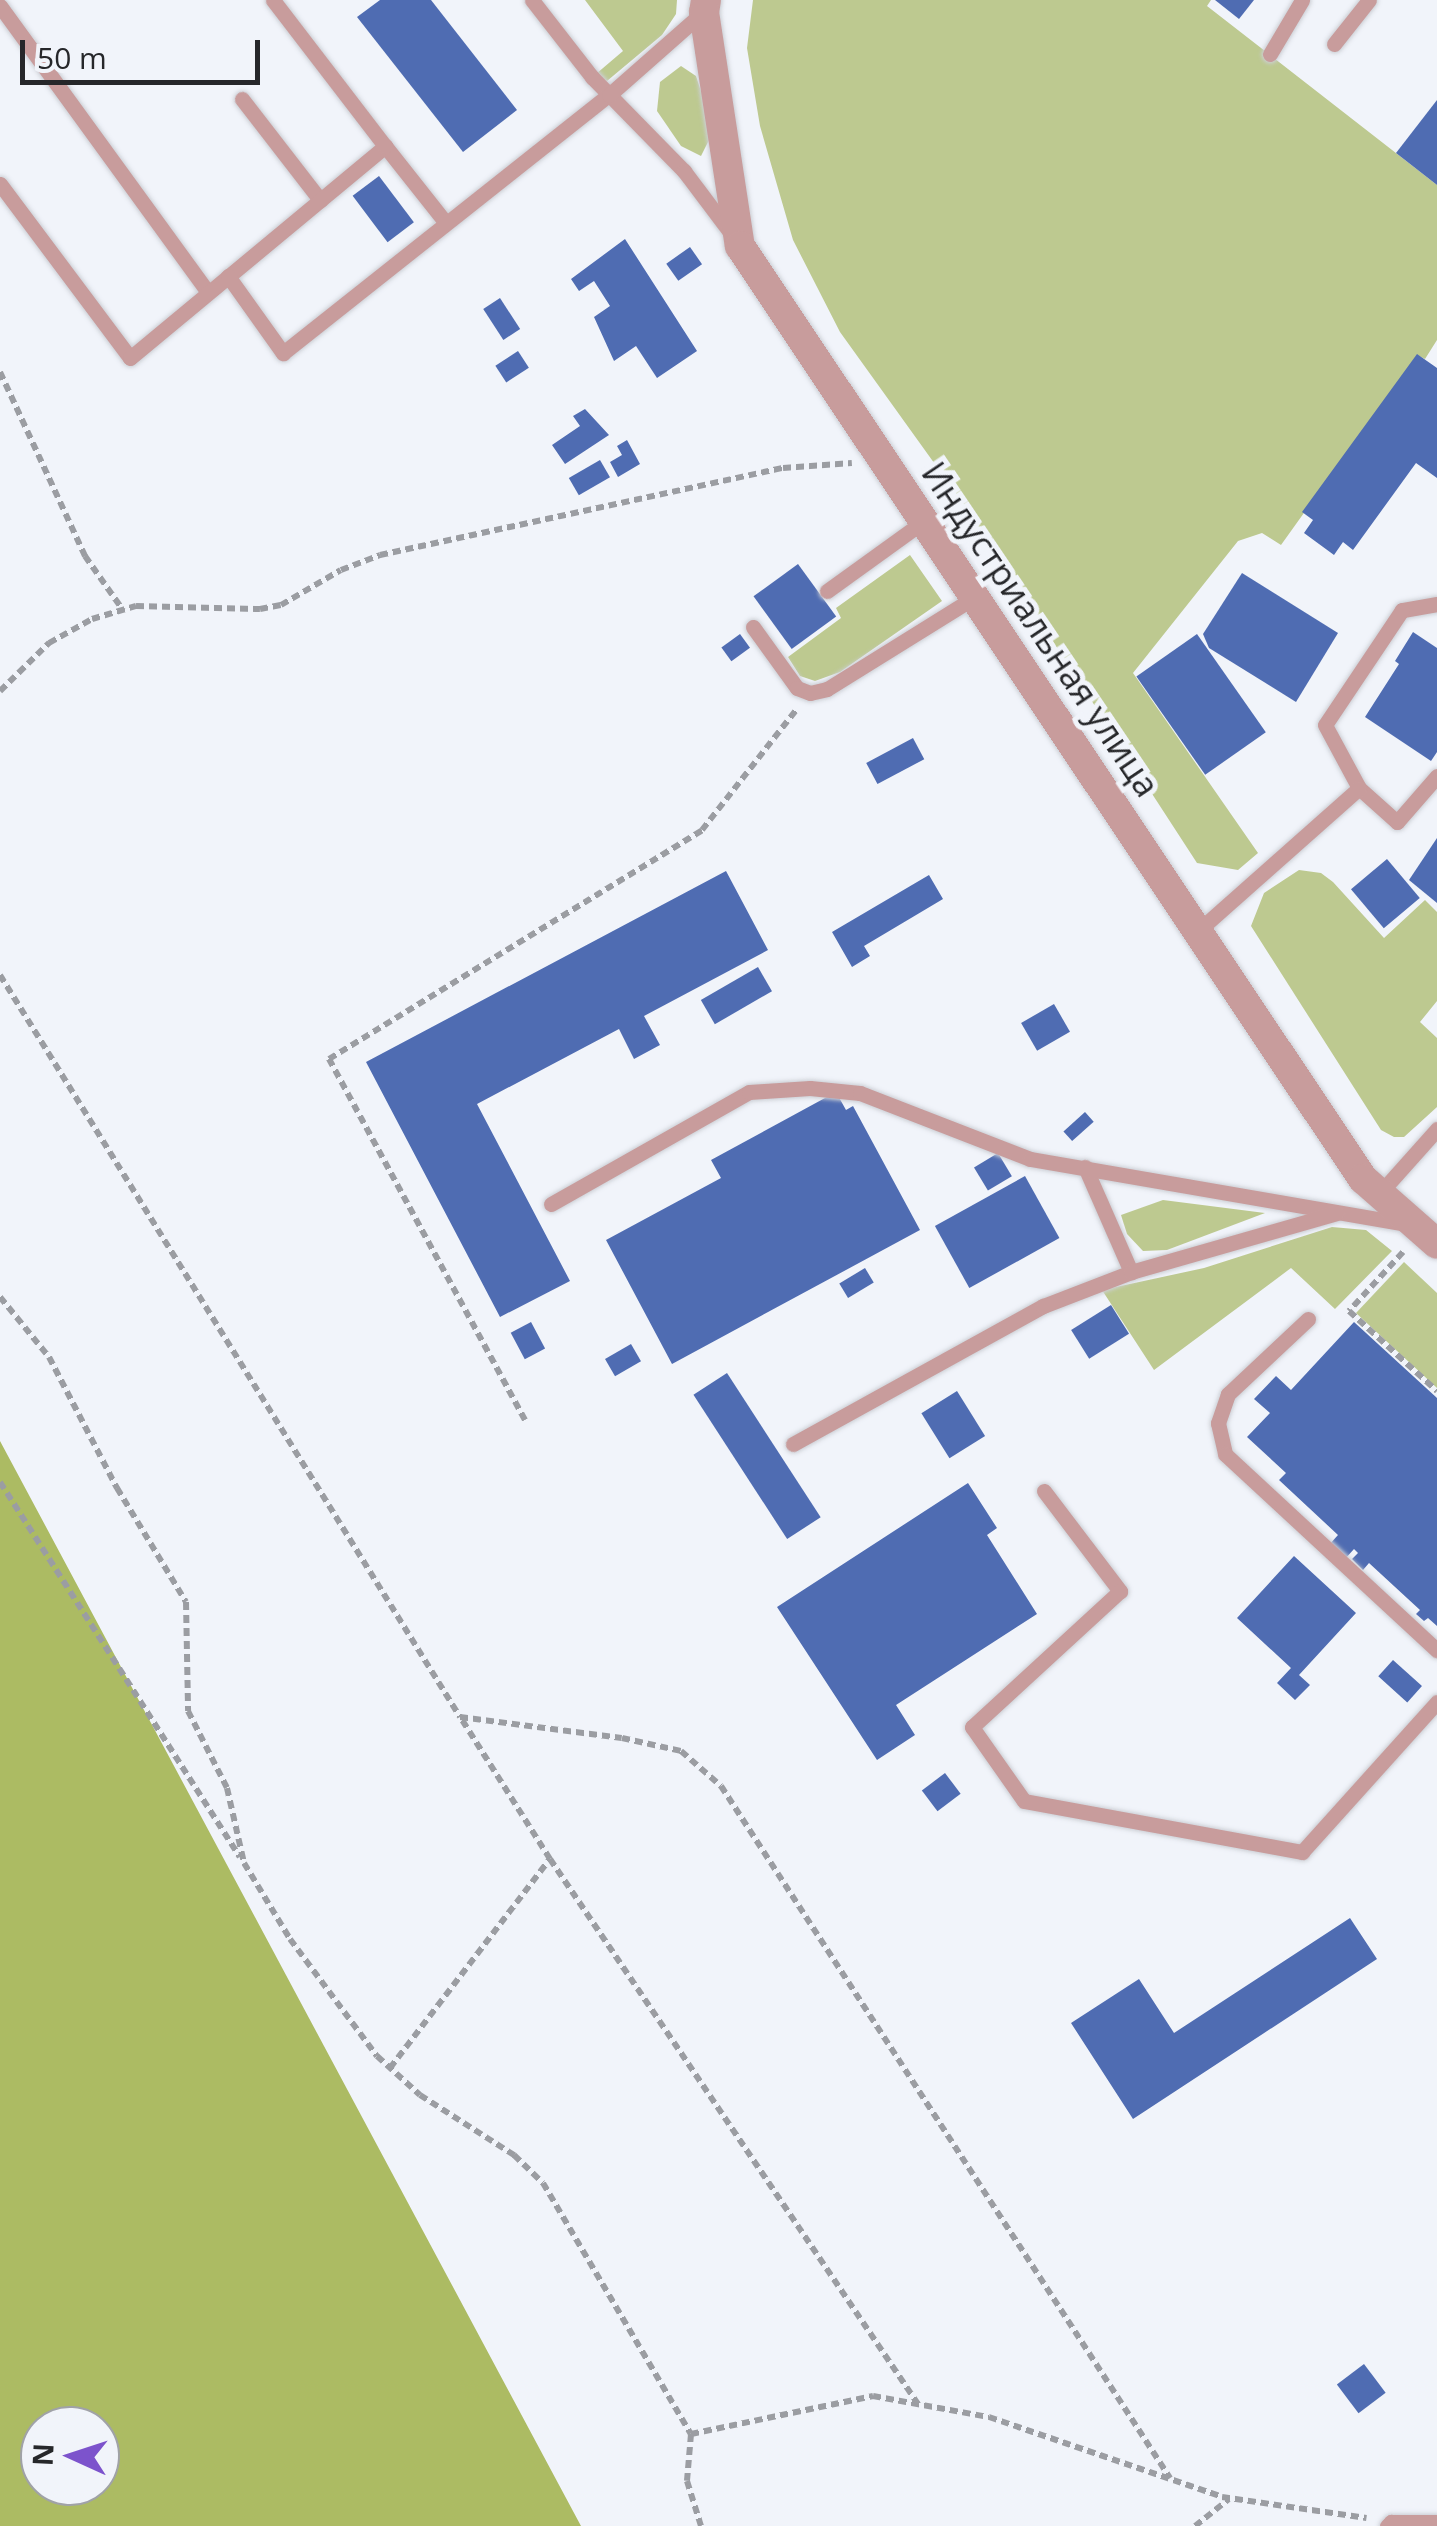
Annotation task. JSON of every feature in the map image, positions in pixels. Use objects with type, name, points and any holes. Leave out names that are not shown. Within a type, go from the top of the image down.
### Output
[{"type":"street","name":"Индустриальная улица","points":[[705,6],[740,246],[1364,1178],[1425,1233]]},
{"type":"lane","points":[[273,0],[446,222]]},
{"type":"lane","points":[[532,0],[610,96],[684,171],[740,246]]},
{"type":"lane","points":[[1270,54],[1302,0]]},
{"type":"lane","points":[[1334,44],[1369,0]]},
{"type":"lane","points":[[0,6],[208,292]]},
{"type":"lane","points":[[228,276],[283,353],[610,96],[705,6]]},
{"type":"lane","points":[[242,99],[320,200]]},
{"type":"lane","points":[[0,184],[130,358],[385,146]]},
{"type":"lane","points":[[827,591],[924,521]]},
{"type":"lane","points":[[753,627],[797,688],[810,693],[827,690],[974,597]]},
{"type":"lane","points":[[1437,604],[1402,610],[1325,725],[1359,788],[1396,822],[1437,776]]},
{"type":"lane","points":[[1198,930],[1359,788]]},
{"type":"lane","points":[[551,1204],[749,1092],[810,1088],[860,1093],[1030,1160],[1085,1166],[1341,1212],[1425,1233]]},
{"type":"lane","points":[[1380,1193],[1437,1129]]},
{"type":"lane","points":[[1085,1166],[1130,1272]]},
{"type":"lane","points":[[794,1444],[1042,1306],[1130,1272],[1341,1212]]},
{"type":"lane","points":[[1308,1320],[1228,1394],[1218,1423],[1224,1454],[1437,1650]]},
{"type":"lane","points":[[1044,1491],[1120,1591],[972,1727],[1024,1801],[1302,1852],[1437,1702]]},
{"type":"lane","points":[[1389,2524],[1437,2522]]},
{"type":"path","points":[[0,372],[85,556],[124,610]]},
{"type":"path","points":[[0,691],[49,642],[92,619],[124,610],[180,605],[260,609],[281,605],[340,570],[380,555],[784,468],[884,460]]},
{"type":"path","points":[[525,1420],[330,1059],[702,830],[810,693]]},
{"type":"path","points":[[0,975],[550,1860],[918,2404]]},
{"type":"path","points":[[1425,1233],[1350,1311],[1437,1391]]},
{"type":"path","points":[[0,1296],[49,1357],[116,1488],[186,1602],[188,1711],[227,1788],[244,1862]]},
{"type":"path","points":[[0,1482],[290,1939],[390,2068],[420,2095],[514,2154],[544,2183],[690,2434],[687,2481],[700,2526]]},
{"type":"path","points":[[460,1718],[622,1738],[681,1751],[721,1786],[1171,2480]]},
{"type":"path","points":[[390,2068],[550,1860]]},
{"type":"path","points":[[690,2434],[873,2396],[989,2417],[1230,2498],[1389,2524]]},
{"type":"path","points":[[1194,2526],[1230,2498]]},
{"type":"green space","points":[[585,0],[677,0],[676,14],[662,35],[607,81],[596,74],[623,51]]},
{"type":"green space","points":[[753,0],[1211,0],[1207,6],[1437,185],[1437,340],[1425,359],[1417,355],[1281,545],[1262,533],[1238,541],[1133,673],[1258,853],[1238,870],[1197,863],[965,506],[840,332],[793,240],[760,126],[747,48]]},
{"type":"green space","points":[[681,66],[696,76],[703,97],[709,140],[701,156],[681,146],[657,111],[660,82]]},
{"type":"green space","points":[[910,555],[942,601],[840,672],[815,681],[800,676],[788,657],[841,618],[836,608]]},
{"type":"green space","points":[[1299,870],[1321,873],[1333,882],[1384,938],[1425,900],[1437,912],[1437,1001],[1420,1022],[1437,1038],[1437,1107],[1404,1137],[1381,1130],[1251,926],[1264,893]]},
{"type":"green space","points":[[1163,1200],[1265,1213],[1167,1250],[1143,1251],[1127,1234],[1121,1215]]},
{"type":"green space","points":[[1332,1227],[1366,1230],[1392,1251],[1335,1309],[1291,1268],[1154,1370],[1102,1290],[1204,1268]]},
{"type":"green space","points":[[1404,1262],[1437,1293],[1437,1388],[1356,1313]]},
{"type":"green space","points":[[0,1441],[581,2526],[0,2526]]},
{"type":"building","points":[[380,0],[431,0],[517,110],[463,152],[357,17]]},
{"type":"building","points":[[1215,0],[1254,0],[1239,19]]},
{"type":"building","points":[[1437,100],[1437,185],[1396,153]]},
{"type":"building","points":[[379,176],[414,222],[388,242],[353,196]]},
{"type":"building","points":[[625,239],[697,351],[657,378],[636,346],[614,361],[594,317],[610,306],[594,281],[579,291],[571,279]]},
{"type":"building","points":[[690,247],[702,264],[678,281],[666,264]]},
{"type":"building","points":[[500,298],[520,329],[503,340],[483,309]]},
{"type":"building","points":[[518,351],[529,368],[506,382],[495,366]]},
{"type":"building","points":[[1417,354],[1437,368],[1437,478],[1416,463],[1353,550],[1343,542],[1334,555],[1304,533],[1313,520],[1302,512]]},
{"type":"building","points":[[585,409],[609,435],[565,464],[552,445],[580,426],[573,416]]},
{"type":"building","points":[[627,440],[640,464],[618,477],[610,462],[622,455],[617,446]]},
{"type":"building","points":[[600,460],[610,477],[579,495],[569,478]]},
{"type":"building","points":[[798,564],[836,617],[792,649],[754,596]]},
{"type":"building","points":[[1242,573],[1338,633],[1296,702],[1209,648],[1203,634]]},
{"type":"building","points":[[1413,632],[1437,648],[1437,752],[1431,761],[1365,717],[1399,664],[1395,661]]},
{"type":"building","points":[[740,634],[750,648],[731,661],[721,648]]},
{"type":"building","points":[[1197,634],[1266,732],[1205,775],[1136,676]]},
{"type":"building","points":[[913,738],[924,759],[877,784],[866,763]]},
{"type":"building","points":[[1437,838],[1437,903],[1409,880]]},
{"type":"building","points":[[1387,859],[1420,898],[1384,928],[1351,889]]},
{"type":"building","points":[[726,871],[768,950],[644,1016],[660,1045],[634,1059],[619,1029],[477,1104],[570,1281],[500,1317],[366,1062]]},
{"type":"building","points":[[929,875],[943,899],[864,946],[870,956],[852,967],[832,932]]},
{"type":"building","points":[[758,967],[772,991],[715,1024],[701,1000]]},
{"type":"building","points":[[1054,1004],[1070,1032],[1037,1051],[1021,1023]]},
{"type":"building","points":[[836,1092],[846,1110],[853,1106],[920,1230],[672,1364],[606,1240],[721,1178],[711,1160]]},
{"type":"building","points":[[1085,1112],[1094,1122],[1072,1141],[1063,1131]]},
{"type":"building","points":[[998,1153],[1012,1176],[988,1191],[974,1167]]},
{"type":"building","points":[[1025,1176],[1059,1238],[969,1288],[935,1226]]},
{"type":"building","points":[[865,1268],[874,1283],[848,1298],[839,1283]]},
{"type":"building","points":[[1111,1305],[1129,1334],[1089,1359],[1071,1330]]},
{"type":"building","points":[[531,1322],[545,1348],[525,1359],[511,1333]]},
{"type":"building","points":[[1354,1322],[1437,1398],[1437,1626],[1416,1614],[1420,1610],[1369,1563],[1363,1570],[1352,1559],[1358,1553],[1354,1549],[1345,1559],[1329,1545],[1338,1535],[1279,1480],[1286,1473],[1247,1437],[1270,1413],[1254,1399],[1276,1376],[1291,1390]]},
{"type":"building","points":[[631,1344],[641,1361],[615,1376],[605,1359]]},
{"type":"building","points":[[727,1373],[821,1517],[787,1539],[693,1395]]},
{"type":"building","points":[[957,1391],[985,1436],[949,1458],[921,1413]]},
{"type":"building","points":[[968,1483],[997,1528],[987,1535],[1037,1614],[896,1705],[915,1735],[877,1760],[777,1607]]},
{"type":"building","points":[[1294,1556],[1356,1613],[1299,1675],[1310,1685],[1295,1700],[1277,1683],[1291,1668],[1237,1618]]},
{"type":"building","points":[[1393,1660],[1422,1686],[1407,1702],[1378,1676]]},
{"type":"building","points":[[945,1773],[961,1794],[937,1811],[922,1790]]},
{"type":"building","points":[[1350,1918],[1377,1959],[1133,2119],[1071,2023],[1139,1979],[1174,2033]]},
{"type":"building","points":[[1364,2364],[1386,2393],[1359,2413],[1337,2384]]}]
